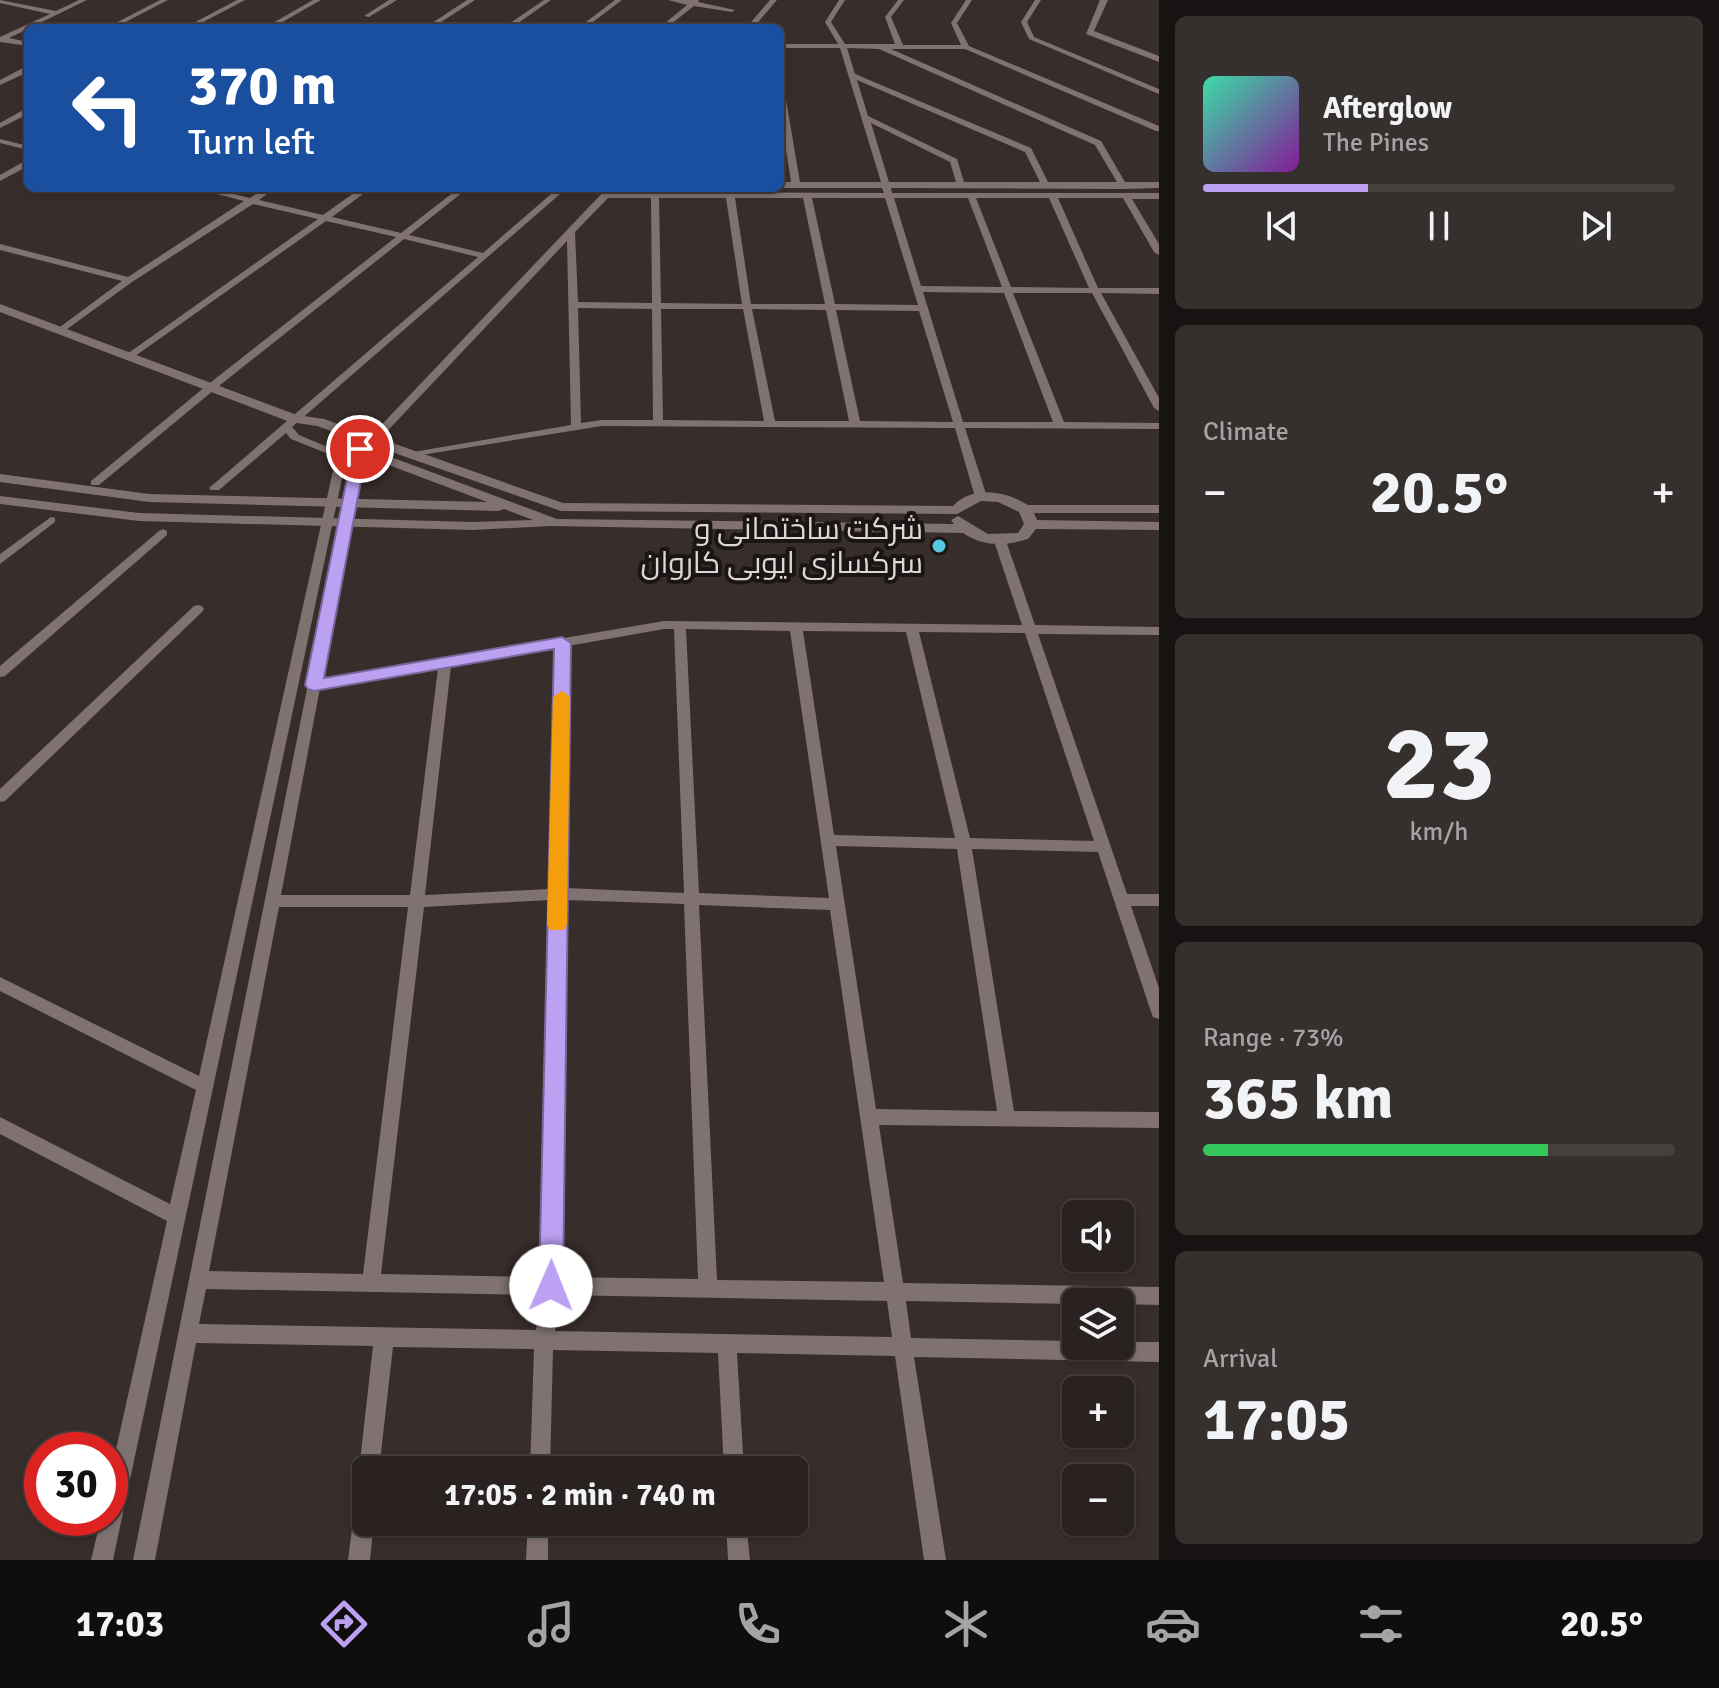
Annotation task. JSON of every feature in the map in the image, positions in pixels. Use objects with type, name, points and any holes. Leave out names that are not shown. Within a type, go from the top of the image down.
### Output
[{"type":"street","points":[[33,24],[84,0]]},
{"type":"street","points":[[117,24],[165,0]]},
{"type":"street","points":[[195,24],[242,0]]},
{"type":"street","points":[[274,24],[318,0]]},
{"type":"street","points":[[367,16],[394,0]]},
{"type":"street","points":[[434,24],[472,0]]},
{"type":"street","points":[[512,24],[548,0]]},
{"type":"street","points":[[586,24],[619,0]]},
{"type":"street","points":[[671,0],[732,10]]},
{"type":"street","points":[[753,24],[774,0]]},
{"type":"street","points":[[821,30],[842,0]]},
{"type":"street","points":[[900,47],[888,17],[901,0]]},
{"type":"street","points":[[966,47],[954,23],[969,0]]},
{"type":"street","points":[[1038,0],[1024,22],[1031,38],[1159,92]]},
{"type":"street","points":[[1104,0],[1089,32],[1159,59]]},
{"type":"street","points":[[0,1],[57,13]]},
{"type":"street","points":[[667,24],[695,2]]},
{"type":"street","points":[[828,22],[843,46],[962,424],[981,497]]},
{"type":"street","points":[[1,39],[24,28]]},
{"type":"street","points":[[806,46],[814,38]]},
{"type":"street","points":[[1,39],[24,43]]},
{"type":"street","points":[[784,46],[966,47],[1159,129]]},
{"type":"street","points":[[879,46],[1098,143],[1123,186]]},
{"type":"street","points":[[0,83],[24,71]]},
{"type":"street","points":[[852,75],[1028,150],[1046,186]]},
{"type":"street","points":[[784,112],[796,185]]},
{"type":"street","points":[[0,126],[24,113]]},
{"type":"street","points":[[864,117],[954,161],[961,186]]},
{"type":"street","points":[[0,134],[24,139]]},
{"type":"street","points":[[0,141],[24,147]]},
{"type":"street","points":[[0,178],[24,165]]},
{"type":"street","points":[[784,185],[1159,185]]},
{"type":"street","points":[[222,192],[490,252]]},
{"type":"street","points":[[243,192],[257,198]]},
{"type":"street","points":[[63,329],[129,280],[265,192]]},
{"type":"street","points":[[131,356],[361,192]]},
{"type":"street","points":[[95,483],[459,192]]},
{"type":"street","points":[[215,488],[558,192]]},
{"type":"street","points":[[102,1560],[327,522],[340,503],[366,445],[609,192],[655,196],[890,198],[1159,196]]},
{"type":"street","points":[[655,196],[658,423]]},
{"type":"street","points":[[730,196],[747,307],[770,423]]},
{"type":"street","points":[[807,196],[833,307],[855,423]]},
{"type":"street","points":[[1126,196],[1159,252]]},
{"type":"street","points":[[1053,197],[1095,291],[1159,408]]},
{"type":"street","points":[[972,198],[1059,424]]},
{"type":"street","points":[[571,231],[576,427]]},
{"type":"street","points":[[0,247],[129,280]]},
{"type":"street","points":[[919,289],[1159,291]]},
{"type":"street","points":[[572,305],[924,308]]},
{"type":"street","points":[[0,308],[63,329],[309,430],[413,455],[561,507]]},
{"type":"street","points":[[144,1560],[345,523],[340,503],[342,455],[295,437],[290,423]]},
{"type":"street","points":[[413,455],[434,449],[602,423],[1159,426]]},
{"type":"street","points":[[366,445],[555,523]]},
{"type":"street","points":[[0,478],[149,498],[512,507],[957,510]]},
{"type":"street","points":[[1032,524],[1023,536],[1000,541],[975,535],[965,529],[959,523],[957,510],[963,503],[981,497],[1005,499],[1025,509],[1159,509]]},
{"type":"street","points":[[0,500],[139,517],[473,526],[555,523],[965,529]]},
{"type":"street","points":[[1025,509],[1032,524]]},
{"type":"street","points":[[0,560],[51,520]]},
{"type":"street","points":[[1032,524],[1159,526]]},
{"type":"street","points":[[0,673],[163,533]]},
{"type":"street","points":[[1000,541],[1159,1012]]},
{"type":"street","points":[[0,797],[198,609]]},
{"type":"street","points":[[314,685],[664,625],[1030,630],[1157,635]]},
{"type":"street","points":[[680,626],[708,1288]]},
{"type":"street","points":[[796,627],[935,1560]]},
{"type":"street","points":[[912,629],[964,844],[1007,1118]]},
{"type":"street","points":[[540,1456],[544,1340],[551,1286],[562,643]]},
{"type":"street","points":[[371,1283],[445,663]]},
{"type":"street","points":[[828,840],[1103,847]]},
{"type":"street","points":[[272,901],[417,901],[558,894],[838,904]]},
{"type":"street","points":[[1121,900],[1159,900]]},
{"type":"street","points":[[0,984],[205,1087]]},
{"type":"street","points":[[870,1117],[1159,1120]]},
{"type":"street","points":[[0,1125],[177,1217]]},
{"type":"street","points":[[198,1280],[1159,1296]]},
{"type":"street","points":[[188,1333],[1159,1352]]},
{"type":"street","points":[[371,1456],[384,1337]]},
{"type":"street","points":[[727,1343],[733,1456]]},
{"type":"street","points":[[359,1560],[362,1536]]},
{"type":"street","points":[[537,1560],[538,1536]]},
{"type":"street","points":[[737,1536],[739,1560]]},
{"type":"slow traffic","points":[[557,924],[562,697]]},
{"type":"place","name":"شرکت ساختمانی و سرکسازی ایوبی کاروان","points":[[939,546]]},
{"type":"route","points":[[360,449],[314,685],[562,643],[551,1286]]}]
